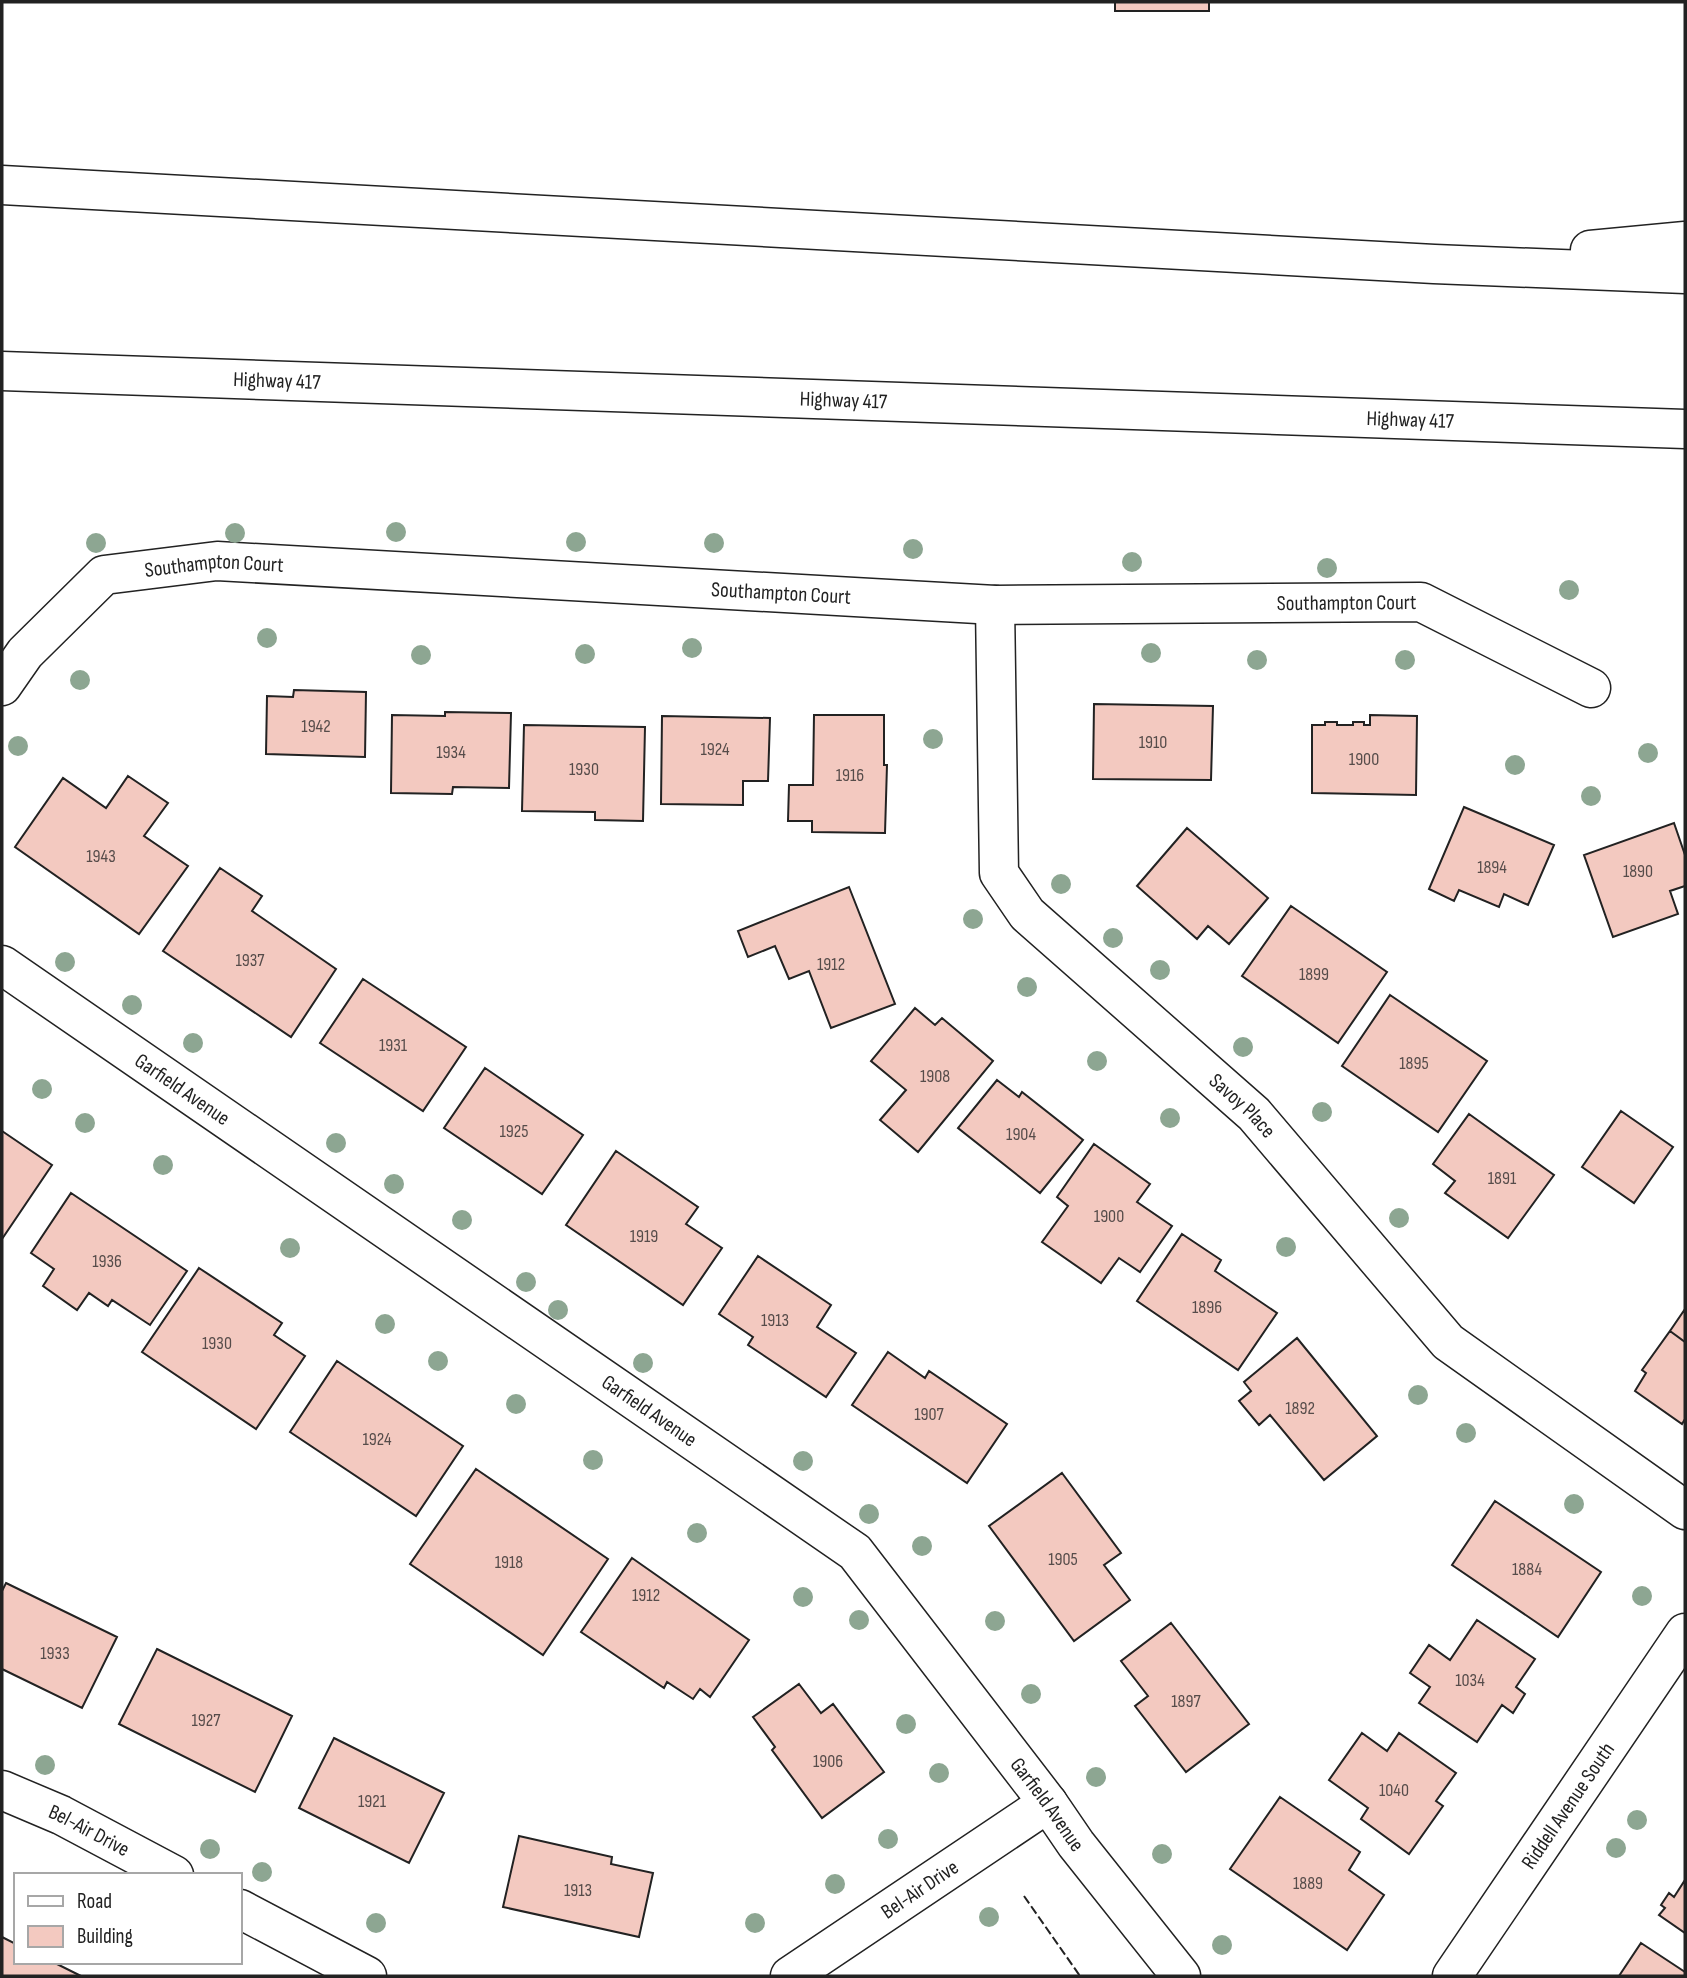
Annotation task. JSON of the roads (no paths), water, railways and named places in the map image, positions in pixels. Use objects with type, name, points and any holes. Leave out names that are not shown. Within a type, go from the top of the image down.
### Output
[{"type":"main road","points":[[2,185],[1434,264],[1685,274]]},
{"type":"main road","points":[[1434,264],[1685,241]]},
{"type":"main road","name":"Highway 417","points":[[2,371],[1685,429]]},
{"type":"main road","name":"Southampton Court","points":[[2,686],[25,653],[104,575],[217,561],[996,605],[1421,602],[1591,688]]},
{"type":"main road","name":"Savoy Place","points":[[996,605],[999,873],[1027,914],[1254,1114],[1448,1342],[1685,1510]]},
{"type":"main road","name":"Garfield Avenue","points":[[2,965],[855,1552],[1048,1803],[1076,1844],[1181,1976]]},
{"type":"main road","name":"Riddell Avenue South","points":[[1452,1976],[1685,1633]]},
{"type":"main road","name":"Bel-Air Drive","points":[[2,1790],[61,1815],[170,1873]]},
{"type":"main road","name":"Bel-Air Drive","points":[[790,1976],[1048,1803]]},
{"type":"main road","points":[[242,1910],[367,1976]]}]
